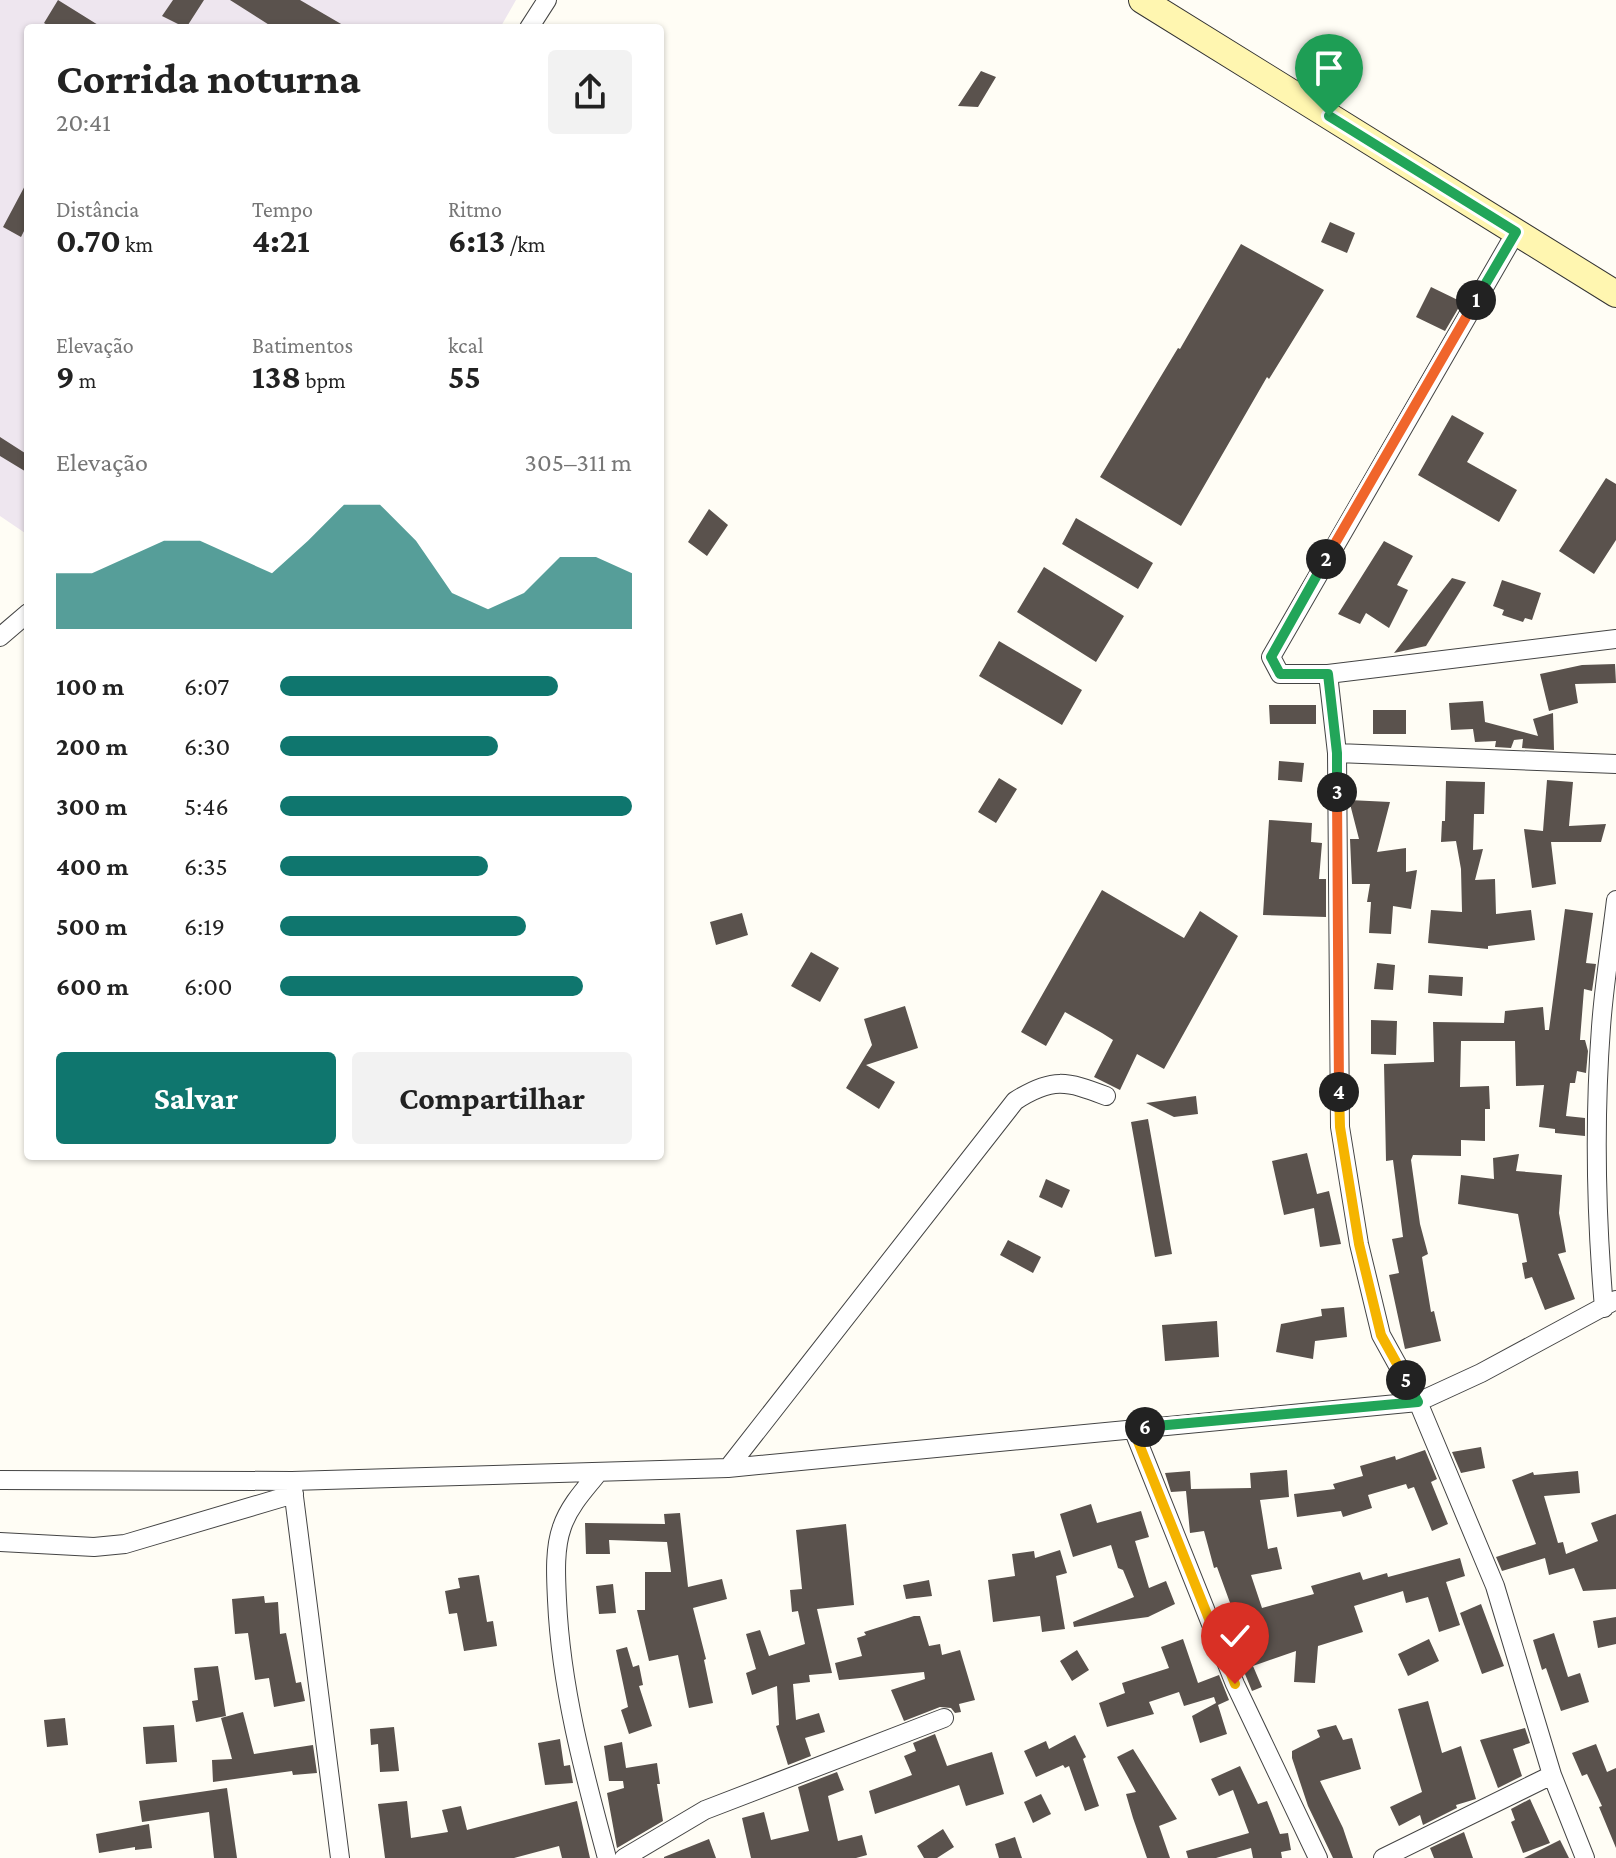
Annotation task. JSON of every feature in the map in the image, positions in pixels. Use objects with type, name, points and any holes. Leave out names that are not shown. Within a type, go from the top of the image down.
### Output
[{"type":"main road","points":[[1142,0],[1616,294]]},
{"type":"street","points":[[532,24],[547,0]]},
{"type":"street","points":[[1516,232],[1271,657],[1280,674],[1328,674],[1616,639]]},
{"type":"street","points":[[0,637],[24,616]]},
{"type":"street","points":[[1328,674],[1337,753],[1340,1127],[1359,1244],[1381,1335],[1418,1402],[1495,1586],[1552,1775],[1585,1858]]},
{"type":"street","points":[[1337,753],[1616,764]]},
{"type":"street","points":[[0,1480],[293,1487],[728,1468],[1418,1402],[1481,1373],[1610,1304],[1597,1232],[1597,1129],[1601,1027],[1616,900]]},
{"type":"street","points":[[728,1468],[1015,1101],[1040,1085],[1070,1083],[1106,1096]]},
{"type":"street","points":[[1133,1429],[1235,1684],[1318,1858]]},
{"type":"street","points":[[599,1472],[575,1501],[561,1529],[556,1577],[559,1645],[574,1732],[607,1858]]},
{"type":"street","points":[[0,1542],[94,1547],[125,1544],[293,1487]]},
{"type":"street","points":[[293,1487],[340,1858]]},
{"type":"street","points":[[624,1858],[705,1810],[944,1718]]},
{"type":"street","points":[[1383,1858],[1552,1775]]},
{"type":"shaded area","points":[[0,0],[516,0],[502,24],[24,24],[24,532],[0,516]]},
{"type":"building","points":[[58,0],[97,24],[46,24]]},
{"type":"building","points":[[173,0],[204,0],[189,24],[178,24],[162,16]]},
{"type":"building","points":[[230,0],[300,0],[341,24],[268,24]]},
{"type":"building","points":[[981,71],[996,77],[978,107],[958,106]]},
{"type":"building","points":[[24,188],[24,231],[21,237],[3,227]]},
{"type":"building","points":[[1330,222],[1355,233],[1347,253],[1321,242]]},
{"type":"building","points":[[1241,244],[1324,290],[1269,379],[1267,377],[1181,526],[1100,477]]},
{"type":"building","points":[[1431,287],[1462,302],[1445,331],[1416,317]]},
{"type":"building","points":[[1452,415],[1484,433],[1467,462],[1517,490],[1499,522],[1418,475]]},
{"type":"building","points":[[0,437],[24,452],[24,471],[0,456]]},
{"type":"building","points":[[1606,478],[1616,484],[1616,540],[1594,574],[1559,551]]},
{"type":"building","points":[[709,509],[728,525],[707,556],[688,542]]},
{"type":"building","points":[[1076,518],[1153,563],[1138,589],[1062,544]]},
{"type":"building","points":[[1384,541],[1413,556],[1397,585],[1408,590],[1389,628],[1366,613],[1360,624],[1338,614]]},
{"type":"building","points":[[1044,567],[1124,616],[1096,662],[1017,612]]},
{"type":"building","points":[[1452,578],[1466,582],[1426,646],[1394,653]]},
{"type":"building","points":[[1502,580],[1541,593],[1532,620],[1525,618],[1523,622],[1502,615],[1504,610],[1493,606]]},
{"type":"building","points":[[999,641],[1082,690],[1062,725],[979,676]]},
{"type":"building","points":[[1615,664],[1616,683],[1575,684],[1578,703],[1549,711],[1540,674],[1582,665]]},
{"type":"building","points":[[1483,701],[1485,722],[1538,736],[1533,719],[1553,713],[1554,750],[1522,748],[1523,739],[1514,740],[1511,748],[1495,747],[1496,741],[1475,742],[1473,729],[1451,730],[1449,703]]},
{"type":"building","points":[[1269,705],[1316,705],[1316,724],[1270,724]]},
{"type":"building","points":[[1373,710],[1406,710],[1406,734],[1373,734]]},
{"type":"building","points":[[1279,761],[1304,763],[1302,782],[1278,780]]},
{"type":"building","points":[[999,778],[1017,789],[996,823],[978,812]]},
{"type":"building","points":[[1547,780],[1573,782],[1569,826],[1606,824],[1601,842],[1551,842],[1556,884],[1532,888],[1524,829],[1543,831]]},
{"type":"building","points":[[1446,781],[1485,782],[1484,814],[1474,814],[1473,850],[1483,849],[1475,880],[1495,879],[1496,914],[1531,910],[1535,940],[1488,946],[1488,949],[1428,943],[1431,910],[1462,912],[1461,869],[1456,841],[1441,842]]},
{"type":"building","points":[[1349,800],[1390,802],[1377,852],[1406,848],[1406,872],[1417,870],[1411,909],[1393,906],[1391,934],[1369,933],[1371,902],[1367,902],[1370,884],[1352,884],[1350,839],[1359,839]]},
{"type":"building","points":[[1269,820],[1312,823],[1311,842],[1322,843],[1319,879],[1326,879],[1326,917],[1263,915]]},
{"type":"building","points":[[1102,890],[1184,938],[1200,911],[1238,936],[1164,1069],[1137,1054],[1120,1090],[1094,1077],[1113,1040],[1102,1033],[1065,1012],[1046,1046],[1021,1032]]},
{"type":"building","points":[[1565,909],[1593,913],[1586,963],[1596,964],[1592,991],[1584,989],[1580,1040],[1585,1040],[1588,1051],[1586,1073],[1577,1071],[1575,1083],[1570,1083],[1566,1116],[1585,1118],[1585,1136],[1555,1133],[1555,1129],[1539,1127],[1544,1085],[1516,1086],[1515,1041],[1461,1041],[1460,1087],[1489,1086],[1490,1109],[1485,1109],[1485,1141],[1461,1140],[1461,1156],[1413,1155],[1411,1160],[1420,1224],[1428,1254],[1422,1257],[1431,1312],[1434,1311],[1441,1341],[1405,1349],[1389,1275],[1399,1273],[1392,1239],[1403,1237],[1393,1160],[1386,1161],[1384,1064],[1434,1062],[1433,1022],[1504,1023],[1505,1011],[1543,1007],[1545,1030],[1549,1030]]},
{"type":"building","points":[[742,913],[748,935],[716,945],[710,922]]},
{"type":"building","points":[[811,952],[839,968],[820,1002],[791,986]]},
{"type":"building","points":[[1377,963],[1395,965],[1393,990],[1374,989]]},
{"type":"building","points":[[1429,975],[1463,977],[1462,996],[1428,993]]},
{"type":"building","points":[[905,1006],[918,1048],[866,1065],[895,1082],[879,1109],[846,1088],[872,1045],[864,1019]]},
{"type":"building","points":[[1371,1020],[1397,1021],[1396,1055],[1371,1054]]},
{"type":"building","points":[[1196,1096],[1198,1114],[1174,1117],[1146,1103]]},
{"type":"building","points":[[1148,1119],[1172,1254],[1155,1257],[1131,1122]]},
{"type":"building","points":[[1307,1153],[1317,1194],[1329,1191],[1341,1244],[1320,1247],[1314,1208],[1284,1215],[1272,1161]]},
{"type":"building","points":[[1519,1154],[1516,1171],[1562,1175],[1559,1213],[1566,1252],[1558,1254],[1575,1299],[1545,1310],[1532,1277],[1525,1279],[1522,1263],[1527,1262],[1518,1214],[1458,1204],[1461,1175],[1494,1179],[1493,1158]]},
{"type":"building","points":[[1046,1179],[1070,1190],[1062,1208],[1039,1197]]},
{"type":"building","points":[[1008,1240],[1041,1257],[1033,1273],[1000,1255]]},
{"type":"building","points":[[1344,1307],[1347,1337],[1315,1341],[1313,1359],[1276,1352],[1281,1324],[1322,1316],[1321,1309]]},
{"type":"building","points":[[1217,1321],[1219,1357],[1165,1361],[1162,1325]]},
{"type":"building","points":[[1481,1447],[1485,1468],[1461,1473],[1452,1452]]},
{"type":"building","points":[[1425,1450],[1437,1479],[1431,1482],[1448,1524],[1432,1531],[1414,1487],[1408,1489],[1406,1484],[1368,1495],[1372,1508],[1343,1517],[1341,1511],[1297,1517],[1294,1494],[1335,1489],[1333,1484],[1363,1476],[1360,1466],[1395,1456],[1396,1460]]},
{"type":"building","points":[[1287,1470],[1289,1497],[1260,1500],[1268,1549],[1277,1547],[1282,1569],[1251,1575],[1262,1608],[1314,1594],[1311,1586],[1360,1572],[1363,1580],[1387,1573],[1388,1577],[1460,1558],[1465,1576],[1446,1582],[1460,1625],[1439,1632],[1428,1597],[1406,1603],[1403,1591],[1354,1606],[1363,1632],[1318,1646],[1315,1683],[1294,1682],[1296,1651],[1253,1666],[1262,1687],[1252,1691],[1221,1616],[1233,1611],[1217,1567],[1214,1568],[1204,1531],[1190,1533],[1186,1491],[1171,1492],[1165,1473],[1190,1471],[1191,1489],[1251,1488],[1250,1473]]},
{"type":"building","points":[[1578,1471],[1580,1493],[1544,1496],[1558,1543],[1563,1542],[1566,1554],[1598,1541],[1591,1523],[1616,1514],[1616,1589],[1583,1591],[1574,1568],[1549,1575],[1545,1558],[1502,1571],[1496,1557],[1536,1544],[1512,1480],[1533,1472],[1534,1475]]},
{"type":"building","points":[[1091,1504],[1097,1523],[1141,1511],[1149,1537],[1135,1541],[1149,1588],[1166,1581],[1175,1604],[1148,1617],[1074,1627],[1073,1622],[1134,1597],[1123,1570],[1118,1568],[1111,1545],[1073,1557],[1060,1514]]},
{"type":"building","points":[[680,1513],[688,1587],[722,1579],[727,1599],[693,1608],[713,1703],[689,1708],[678,1655],[649,1661],[637,1610],[645,1610],[645,1572],[671,1572],[667,1542],[609,1540],[610,1554],[586,1554],[585,1523],[665,1524],[664,1514]]},
{"type":"building","points":[[846,1524],[854,1605],[817,1609],[832,1673],[809,1675],[810,1682],[793,1684],[796,1720],[819,1713],[825,1732],[805,1738],[811,1756],[788,1765],[776,1726],[779,1725],[777,1686],[752,1695],[746,1673],[756,1669],[746,1634],[760,1630],[769,1656],[805,1644],[798,1611],[792,1612],[790,1590],[802,1589],[796,1530]]},
{"type":"building","points":[[1060,1550],[1067,1573],[1056,1576],[1065,1629],[1042,1632],[1040,1616],[993,1622],[988,1580],[1015,1576],[1012,1554],[1034,1551],[1035,1558]]},
{"type":"building","points":[[479,1575],[487,1622],[493,1621],[497,1646],[464,1651],[457,1613],[449,1614],[445,1591],[460,1588],[458,1578]]},
{"type":"building","points":[[929,1580],[932,1596],[906,1599],[903,1585]]},
{"type":"building","points":[[613,1584],[616,1613],[599,1614],[596,1586]]},
{"type":"building","points":[[264,1596],[265,1603],[278,1602],[280,1634],[286,1633],[296,1683],[301,1682],[305,1701],[274,1707],[269,1678],[255,1680],[248,1633],[235,1634],[232,1599]]},
{"type":"building","points":[[1481,1604],[1504,1666],[1482,1674],[1460,1613]]},
{"type":"building","points":[[920,1616],[929,1646],[940,1644],[942,1655],[960,1650],[975,1700],[959,1704],[961,1712],[940,1707],[904,1721],[891,1690],[925,1679],[924,1672],[839,1680],[835,1663],[862,1656],[857,1638],[866,1635],[864,1632]]},
{"type":"building","points":[[1616,1617],[1616,1644],[1598,1648],[1593,1621]]},
{"type":"building","points":[[1554,1633],[1568,1677],[1580,1673],[1589,1702],[1561,1711],[1546,1668],[1542,1670],[1533,1640]]},
{"type":"building","points":[[1183,1639],[1198,1683],[1219,1675],[1229,1700],[1218,1705],[1227,1734],[1200,1743],[1192,1716],[1216,1703],[1214,1697],[1184,1706],[1179,1692],[1149,1702],[1154,1714],[1107,1727],[1099,1703],[1125,1693],[1122,1683],[1169,1668],[1161,1647]]},
{"type":"building","points":[[1429,1639],[1439,1661],[1408,1676],[1398,1654]]},
{"type":"building","points":[[627,1647],[633,1667],[639,1665],[643,1685],[639,1686],[652,1726],[629,1734],[621,1710],[628,1707],[616,1650]]},
{"type":"building","points":[[1077,1650],[1089,1670],[1072,1681],[1060,1661]]},
{"type":"building","points":[[218,1666],[226,1716],[196,1722],[192,1701],[198,1700],[194,1668]]},
{"type":"building","points":[[1428,1701],[1442,1753],[1461,1746],[1476,1799],[1456,1805],[1457,1808],[1423,1825],[1420,1815],[1399,1826],[1390,1807],[1422,1792],[1398,1709]]},
{"type":"building","points":[[243,1712],[254,1754],[313,1745],[317,1773],[293,1775],[292,1771],[213,1782],[212,1760],[232,1759],[221,1718]]},
{"type":"building","points":[[65,1718],[68,1745],[47,1747],[44,1720]]},
{"type":"building","points":[[174,1725],[177,1762],[146,1764],[143,1727]]},
{"type":"building","points":[[1336,1725],[1343,1740],[1352,1738],[1361,1769],[1320,1781],[1343,1828],[1353,1858],[1333,1858],[1308,1806],[1292,1758],[1292,1751],[1320,1737],[1317,1730]]},
{"type":"building","points":[[394,1727],[399,1771],[380,1772],[378,1744],[371,1745],[370,1729]]},
{"type":"building","points":[[1525,1728],[1530,1743],[1513,1749],[1522,1776],[1498,1788],[1480,1740]]},
{"type":"building","points":[[935,1734],[947,1766],[992,1752],[1004,1794],[966,1806],[959,1785],[875,1814],[869,1791],[912,1775],[904,1756],[916,1751],[913,1743]]},
{"type":"building","points":[[1075,1735],[1086,1757],[1083,1759],[1099,1806],[1085,1811],[1069,1766],[1065,1768],[1063,1765],[1036,1777],[1024,1751],[1046,1741],[1049,1749]]},
{"type":"building","points":[[560,1739],[564,1766],[570,1765],[573,1783],[545,1785],[538,1743]]},
{"type":"building","points":[[622,1742],[626,1768],[657,1763],[663,1821],[617,1848],[607,1793],[624,1788],[623,1781],[609,1781],[604,1746]]},
{"type":"building","points":[[1596,1744],[1607,1772],[1616,1768],[1616,1848],[1599,1807],[1602,1806],[1587,1774],[1582,1776],[1572,1753]]},
{"type":"building","points":[[1133,1749],[1177,1819],[1159,1826],[1170,1858],[1147,1858],[1133,1818],[1126,1794],[1136,1792],[1117,1757]]},
{"type":"building","points":[[1240,1766],[1258,1804],[1267,1801],[1280,1834],[1288,1833],[1291,1850],[1281,1852],[1282,1858],[1253,1858],[1251,1848],[1216,1858],[1188,1858],[1186,1851],[1249,1833],[1233,1790],[1219,1796],[1211,1779]]},
{"type":"building","points":[[837,1772],[844,1790],[828,1796],[838,1841],[862,1835],[867,1855],[856,1858],[751,1858],[742,1818],[764,1812],[771,1840],[809,1831],[798,1787]]},
{"type":"building","points":[[227,1788],[237,1858],[214,1858],[209,1812],[142,1822],[139,1801]]},
{"type":"building","points":[[1041,1794],[1051,1814],[1033,1823],[1024,1802]]},
{"type":"building","points":[[1530,1799],[1550,1843],[1523,1853],[1511,1822],[1515,1820],[1511,1809]]},
{"type":"building","points":[[407,1801],[411,1838],[448,1832],[442,1810],[461,1806],[467,1830],[577,1801],[590,1858],[562,1858],[559,1846],[514,1858],[385,1858],[378,1804]]},
{"type":"building","points":[[149,1824],[152,1848],[135,1850],[135,1847],[99,1853],[96,1834]]},
{"type":"building","points":[[943,1829],[954,1847],[937,1858],[924,1858],[917,1846]]},
{"type":"building","points":[[1464,1832],[1473,1858],[1434,1858],[1430,1848]]},
{"type":"building","points":[[1015,1837],[1022,1858],[999,1858],[995,1844]]},
{"type":"building","points":[[709,1839],[716,1858],[664,1858],[664,1857]]},
{"type":"building","points":[[1560,1840],[1569,1858],[1524,1858]]},
{"type":"route","points":[[1235,1684],[1133,1429],[1418,1402],[1381,1335],[1359,1244],[1340,1127],[1337,753],[1328,674],[1280,674],[1273,666],[1271,657],[1516,232],[1329,116]]}]
